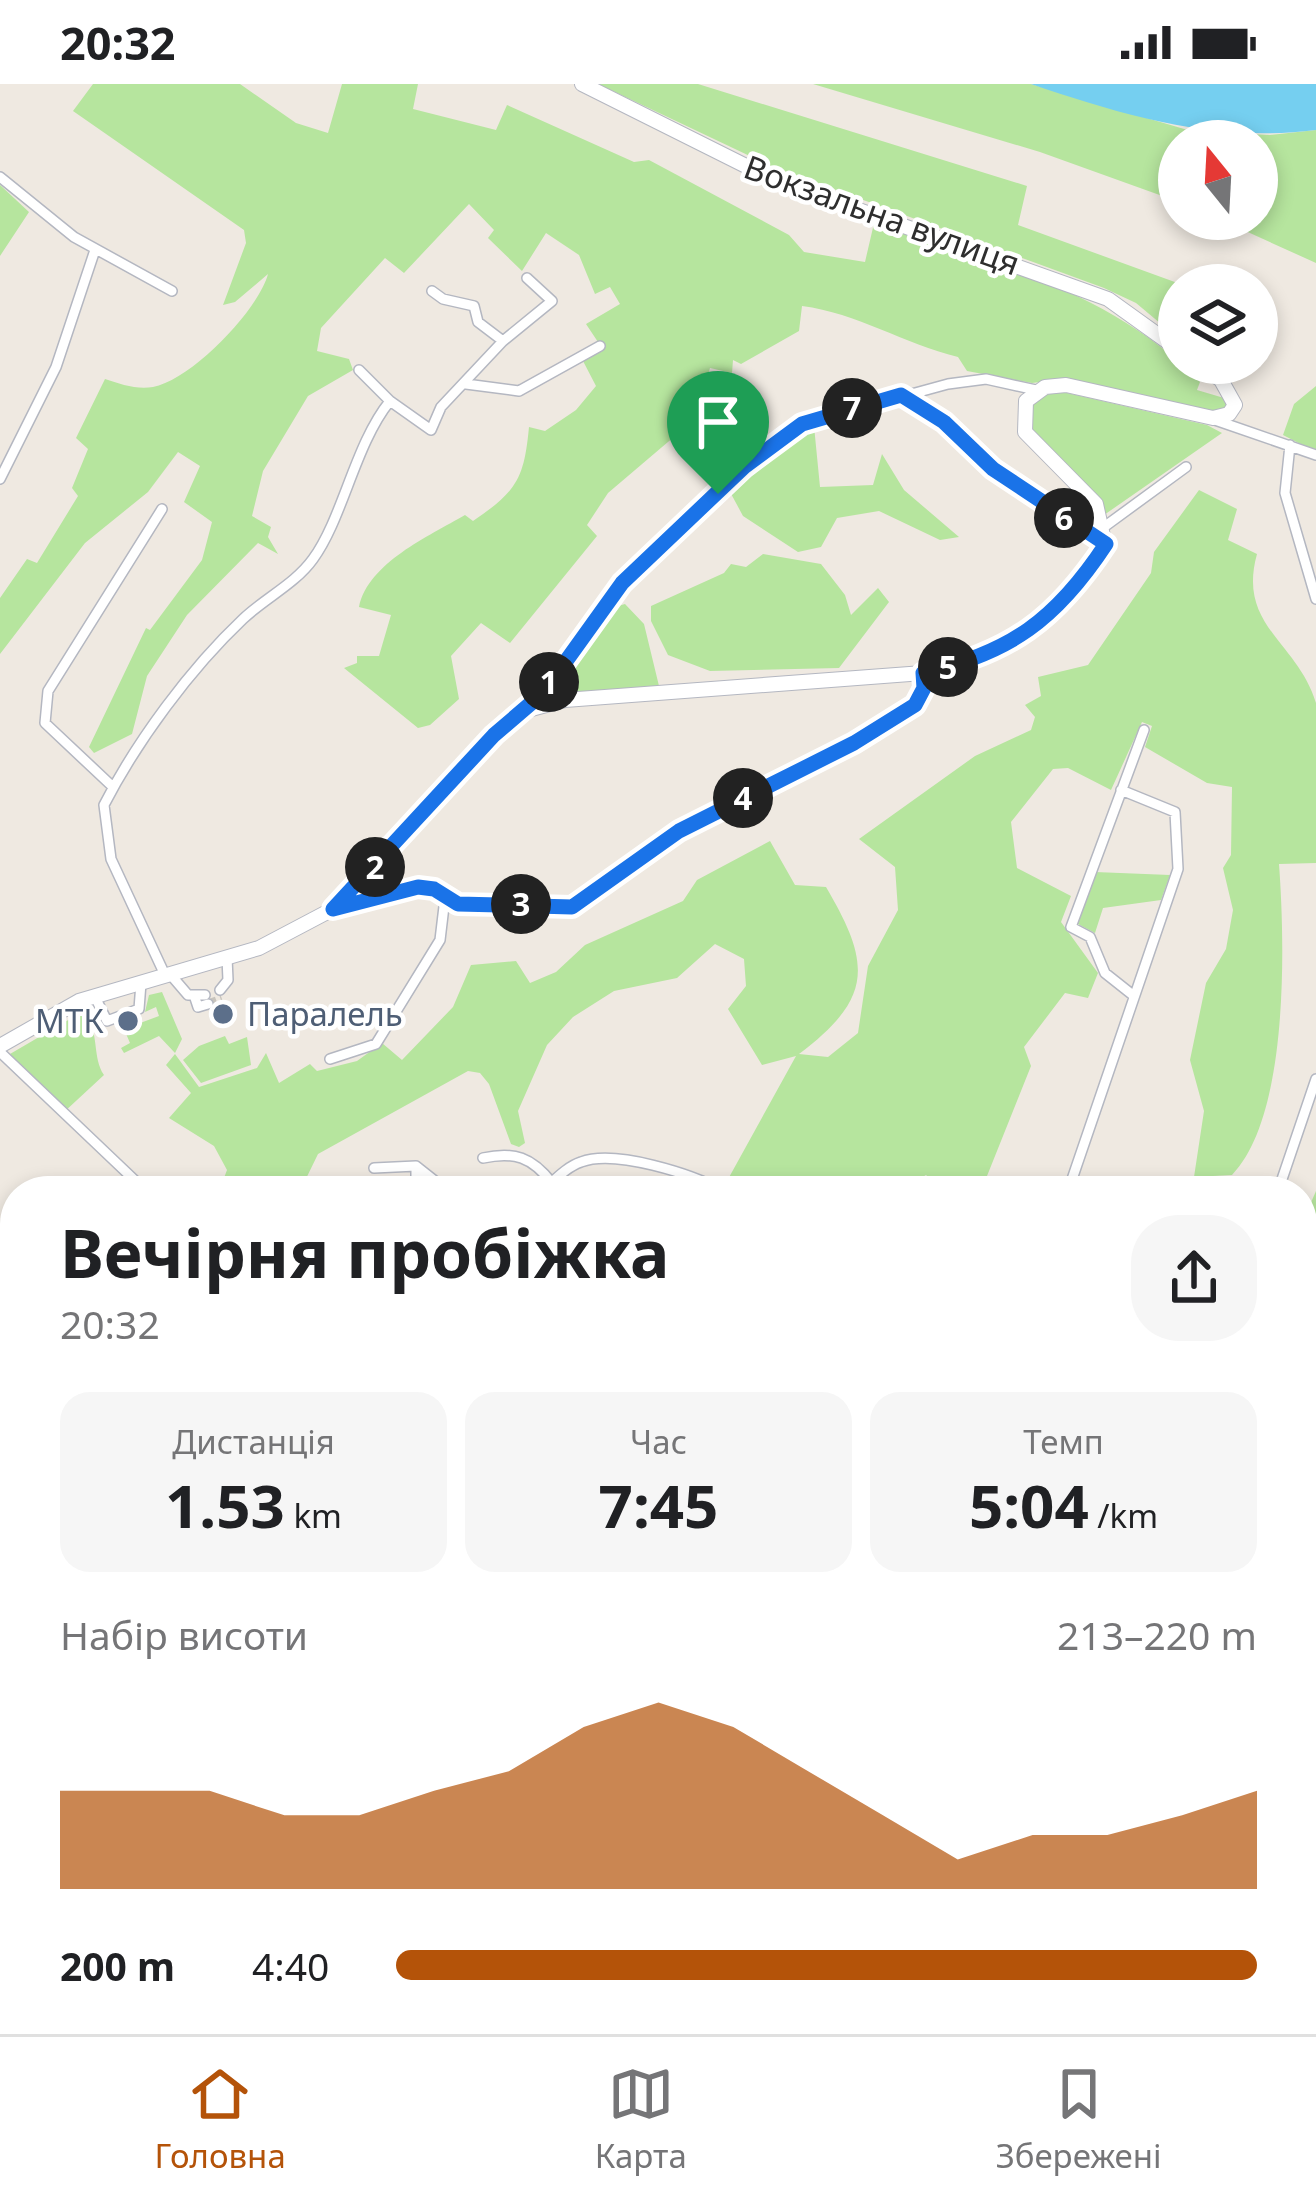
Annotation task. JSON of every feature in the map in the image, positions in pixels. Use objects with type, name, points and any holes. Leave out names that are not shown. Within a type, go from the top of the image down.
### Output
[{"type":"main road","name":"Вокзальна вулиця","points":[[582,84],[772,179],[1108,299],[1158,335]]},
{"type":"main road","points":[[0,1049],[94,995],[227,958],[288,935],[333,909],[494,735],[524,711],[565,700],[923,673],[985,657],[1032,630],[1106,544],[1096,504],[1024,432],[1023,410],[1036,390],[1066,385],[1222,418],[1235,405],[1223,384]]},
{"type":"street","points":[[0,177],[94,250],[125,260],[172,291]]},
{"type":"street","points":[[0,479],[56,367],[94,250]]},
{"type":"street","points":[[359,370],[390,401],[430,430],[441,407],[503,341],[552,302],[527,278]]},
{"type":"street","points":[[432,291],[443,299],[474,306],[478,322],[503,341]]},
{"type":"street","points":[[466,384],[519,391],[600,346]]},
{"type":"street","points":[[524,711],[622,583],[744,467],[802,424],[901,395],[986,379],[1036,390]]},
{"type":"street","points":[[901,395],[944,422],[993,469],[1106,544]]},
{"type":"street","points":[[203,999],[167,975],[111,860],[104,806],[209,656],[240,622],[311,563],[390,401]]},
{"type":"street","points":[[1201,416],[1316,455]]},
{"type":"street","points":[[1290,445],[1285,493],[1316,599]]},
{"type":"street","points":[[1104,527],[1186,467]]},
{"type":"street","points":[[113,787],[45,723],[48,691],[162,509]]},
{"type":"street","points":[[333,909],[418,887],[434,889],[458,904],[572,907],[679,831],[854,743],[915,705],[924,688],[923,673]]},
{"type":"street","points":[[1134,996],[1105,973],[1090,937],[1071,927],[1144,730]]},
{"type":"street","points":[[1073,1176],[1179,853],[1175,812],[1121,790]]},
{"type":"street","points":[[330,1059],[376,1044],[440,940],[445,898]]},
{"type":"street","points":[[221,995],[228,980],[227,958]]},
{"type":"street","points":[[94,995],[102,1017],[120,1017],[139,1009],[140,982]]},
{"type":"street","points":[[0,1049],[126,1176]]},
{"type":"street","points":[[1283,1176],[1316,1079]]},
{"type":"street","points":[[483,1158],[506,1153],[534,1161],[544,1176]]},
{"type":"street","points":[[563,1176],[577,1163],[601,1158],[692,1176]]},
{"type":"street","points":[[374,1168],[416,1166],[429,1176]]},
{"type":"street","points":[[416,1166],[416,1176]]},
{"type":"green space","points":[[93,84],[240,84],[296,123],[328,133],[342,84],[418,84],[413,109],[496,130],[507,105],[634,162],[649,160],[789,235],[804,252],[865,262],[875,219],[1048,283],[1090,302],[1158,345],[1158,384],[1199,384],[1197,390],[1224,398],[1228,406],[1219,414],[1063,379],[1032,383],[967,371],[958,357],[842,315],[802,306],[799,331],[741,364],[733,360],[732,373],[710,368],[695,419],[608,493],[587,525],[597,536],[510,643],[481,623],[451,656],[459,699],[430,725],[418,728],[344,668],[357,663],[357,656],[379,656],[391,615],[359,607],[365,591],[402,552],[465,515],[473,521],[509,492],[521,472],[529,427],[545,431],[576,410],[596,386],[583,361],[602,348],[586,324],[620,304],[610,287],[595,294],[579,255],[546,233],[522,271],[488,238],[494,230],[469,204],[404,273],[385,258],[321,328],[317,351],[349,359],[353,370],[308,396],[263,471],[252,516],[271,527],[268,537],[278,554],[258,543],[187,615],[147,676],[132,734],[94,753],[89,747],[146,628],[150,630],[202,560],[212,522],[184,502],[200,466],[178,452],[148,492],[85,543],[0,654],[0,598],[27,559],[37,563],[78,496],[72,488],[88,449],[76,438],[105,379],[147,388],[186,372],[237,324],[268,274],[235,302],[223,305],[246,243],[244,230],[73,111]]},
{"type":"green space","points":[[598,84],[698,84],[1027,186],[1018,225],[1158,276],[1158,321],[1136,303],[1104,288],[773,167]]},
{"type":"green space","points":[[813,84],[1031,84],[1158,121],[1158,194],[1040,152]]},
{"type":"green space","points":[[1316,130],[1316,263],[1265,240],[1278,240],[1278,134]]},
{"type":"green space","points":[[0,185],[29,212],[0,256]]},
{"type":"green space","points":[[1316,386],[1316,452],[1283,435],[1294,404]]},
{"type":"green space","points":[[1063,392],[1207,425],[1222,433],[1104,515],[1077,475],[1031,434],[1029,409],[1038,396]]},
{"type":"green space","points":[[814,426],[820,487],[873,485],[882,454],[904,490],[959,537],[940,540],[879,511],[837,518],[821,547],[798,552],[743,516],[729,490]]},
{"type":"green space","points":[[1199,490],[1237,509],[1228,540],[1257,554],[1255,599],[1316,703],[1316,863],[1279,864],[1282,982],[1274,1072],[1251,1148],[1232,1175],[1194,1176],[1204,1111],[1190,1060],[1206,983],[1226,949],[1233,910],[1223,868],[1231,855],[1232,787],[1207,783],[1145,747],[1152,726],[1142,722],[1111,790],[1068,768],[1053,769],[1011,822],[1017,868],[1071,896],[1061,922],[1098,973],[1088,998],[1065,993],[1024,1047],[1031,1066],[987,1176],[730,1176],[796,1056],[762,1065],[728,1009],[746,986],[744,959],[715,944],[677,978],[614,991],[573,1017],[547,1045],[518,1111],[525,1143],[519,1147],[511,1144],[489,1084],[480,1073],[468,1071],[318,1154],[307,1176],[225,1176],[227,1170],[214,1146],[169,1118],[191,1093],[166,1065],[175,1054],[199,1087],[257,1068],[266,1053],[279,1083],[310,1064],[317,1071],[357,1061],[382,1043],[402,1060],[453,1007],[471,965],[516,961],[530,983],[556,972],[585,945],[683,901],[697,880],[770,841],[795,885],[826,887],[857,958],[853,996],[824,1034],[799,1054],[828,1057],[858,1033],[868,966],[898,910],[895,867],[859,839],[975,756],[1031,730],[1035,717],[1025,705],[1041,696],[1038,677],[1088,665],[1151,573],[1154,552]]},
{"type":"green space","points":[[763,554],[821,564],[845,595],[851,615],[878,588],[889,602],[839,668],[710,671],[668,655],[651,621],[651,606],[724,573],[731,564],[746,567]]},
{"type":"green space","points":[[625,604],[644,624],[659,686],[542,697],[604,610]]},
{"type":"green space","points":[[1095,872],[1170,875],[1161,900],[1103,908],[1095,933],[1076,923]]},
{"type":"green space","points":[[162,992],[182,1039],[175,1053],[159,1036],[124,1053],[121,1048],[130,1043],[124,1029],[159,1016],[156,1007],[145,1012],[149,995]]},
{"type":"green space","points":[[82,1012],[92,1026],[104,1075],[63,1113],[10,1054]]},
{"type":"green space","points":[[225,1036],[229,1044],[247,1037],[251,1065],[201,1083],[183,1060],[199,1046]]},
{"type":"water","points":[[1031,84],[1316,84],[1316,130],[1278,133],[1278,120],[1158,121]]},
{"type":"tunnel","points":[[208,1004],[222,999]]},
{"type":"place","name":"Паралель","points":[[223,1014]]},
{"type":"place","name":"МТК","points":[[128,1021]]},
{"type":"route","points":[[901,395],[944,422],[993,469],[1106,544],[1092,566],[1032,630],[985,657],[923,673],[924,688],[915,705],[854,743],[679,831],[572,907],[490,901],[458,904],[434,889],[418,887],[333,909],[494,735],[543,693],[622,583],[718,494],[744,467],[802,424],[901,395]]}]
